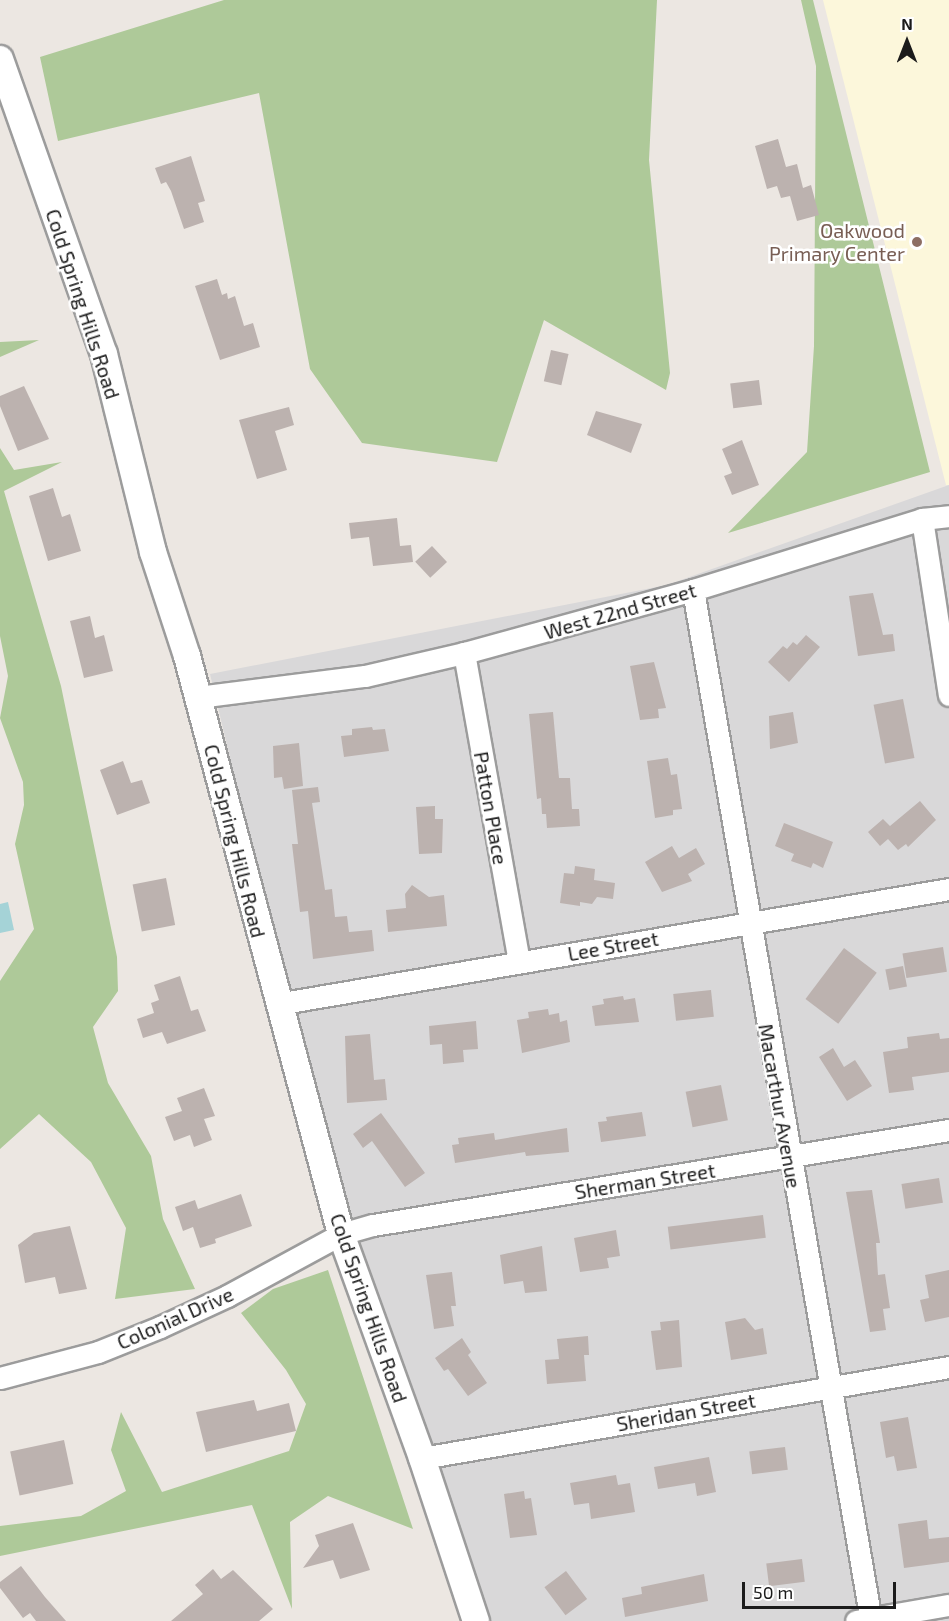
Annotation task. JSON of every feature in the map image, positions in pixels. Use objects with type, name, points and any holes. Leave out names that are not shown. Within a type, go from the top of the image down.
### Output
[{"type":"street","name":"Cold Spring Hills Road","points":[[0,59],[104,354],[153,552],[198,697],[277,1004],[341,1234],[422,1458],[476,1621]]},
{"type":"street","name":"West 22nd Street","points":[[198,697],[365,676],[464,653],[693,590],[922,519],[949,516]]},
{"type":"street","points":[[922,519],[949,695]]},
{"type":"street","name":"Macarthur Avenue","points":[[693,590],[866,1620]]},
{"type":"street","name":"Patton Place","points":[[464,653],[519,962]]},
{"type":"street","name":"Lee Street","points":[[277,1004],[949,889]]},
{"type":"street","name":"Sherman Street","points":[[341,1234],[373,1225],[949,1130]]},
{"type":"street","name":"Colonial Drive","points":[[0,1378],[98,1352],[160,1327],[237,1291],[341,1234]]},
{"type":"street","name":"Sheridan Street","points":[[422,1458],[949,1367]]},
{"type":"street","points":[[866,1620],[949,1605]]},
{"type":"shaded area","name":"Oakwood Primary Center","points":[[823,0],[949,0],[949,485],[946,485]]},
{"type":"shaded area","points":[[949,485],[949,1621],[482,1621],[360,1252],[293,1022],[210,674],[667,585]]},
{"type":"green space","points":[[224,0],[657,0],[649,160],[670,373],[666,390],[544,320],[497,462],[362,443],[310,369],[259,93],[58,141],[40,57]]},
{"type":"green space","points":[[801,0],[813,0],[930,472],[728,533],[807,452],[814,346],[816,66]]},
{"type":"green space","points":[[39,340],[0,357],[0,342]]},
{"type":"green space","points":[[0,448],[14,470],[62,462],[4,491],[61,686],[117,957],[118,991],[93,1027],[108,1083],[151,1156],[163,1219],[195,1289],[115,1299],[126,1228],[91,1162],[39,1114],[0,1149],[0,981],[34,929],[15,844],[24,805],[23,782],[0,718],[8,676],[0,636]]},
{"type":"green space","points":[[328,1270],[413,1529],[328,1496],[290,1522],[292,1609],[252,1505],[0,1556],[0,1526],[81,1516],[126,1491],[111,1450],[121,1412],[162,1492],[289,1451],[306,1404],[286,1370],[241,1313],[273,1289]]},
{"type":"water","points":[[8,902],[14,930],[0,933],[0,904]]},
{"type":"building","points":[[778,139],[786,167],[797,164],[803,188],[811,185],[819,215],[797,221],[790,196],[781,198],[777,186],[767,189],[755,146]]},
{"type":"building","points":[[191,156],[205,201],[198,203],[204,222],[184,229],[171,191],[166,182],[161,184],[155,168]]},
{"type":"building","points":[[217,279],[222,295],[227,293],[228,299],[235,296],[244,326],[253,323],[260,347],[220,360],[195,286]]},
{"type":"building","points":[[551,350],[569,354],[561,385],[544,381]]},
{"type":"building","points":[[759,380],[762,405],[733,408],[730,384]]},
{"type":"building","points":[[24,386],[49,439],[18,451],[0,406],[0,396]]},
{"type":"building","points":[[289,407],[294,425],[275,431],[287,470],[257,479],[239,420]]},
{"type":"building","points":[[596,411],[642,424],[631,453],[587,435]]},
{"type":"building","points":[[742,440],[759,485],[732,495],[724,476],[732,473],[722,449]]},
{"type":"building","points":[[53,488],[62,517],[70,514],[81,551],[48,561],[29,496]]},
{"type":"building","points":[[397,518],[400,546],[411,545],[413,562],[373,566],[369,537],[351,539],[349,523]]},
{"type":"building","points":[[432,546],[447,562],[430,578],[415,562]]},
{"type":"building","points":[[873,593],[883,635],[893,634],[895,651],[858,656],[849,596]]},
{"type":"building","points":[[90,616],[95,638],[104,635],[113,671],[84,678],[70,621]]},
{"type":"building","points":[[806,635],[820,647],[789,682],[768,662],[783,646],[787,649],[793,642],[797,645]]},
{"type":"building","points":[[654,662],[666,708],[658,709],[659,718],[640,720],[630,666]]},
{"type":"building","points":[[903,699],[914,758],[885,764],[874,705]]},
{"type":"building","points":[[553,712],[559,778],[570,778],[572,809],[579,809],[580,826],[547,828],[546,814],[542,814],[541,798],[537,799],[529,714]]},
{"type":"building","points":[[793,712],[798,743],[770,749],[769,716]]},
{"type":"building","points":[[372,727],[373,730],[385,729],[389,751],[344,757],[341,736],[352,735],[352,729]]},
{"type":"building","points":[[299,743],[303,786],[284,789],[282,777],[274,778],[273,746]]},
{"type":"building","points":[[668,758],[671,775],[677,774],[682,809],[673,810],[673,815],[655,818],[647,761]]},
{"type":"building","points":[[123,761],[131,783],[142,780],[150,803],[117,815],[100,770]]},
{"type":"building","points":[[318,787],[320,802],[312,803],[325,890],[332,889],[335,917],[347,916],[349,932],[372,930],[374,951],[313,959],[308,911],[300,912],[292,844],[298,844],[292,790]]},
{"type":"building","points":[[920,801],[936,820],[908,847],[906,844],[898,850],[888,839],[880,846],[868,832],[883,819],[890,826]]},
{"type":"building","points":[[435,806],[435,819],[443,819],[442,853],[419,854],[416,807]]},
{"type":"building","points":[[784,823],[833,842],[823,868],[813,863],[811,868],[791,861],[794,854],[775,846]]},
{"type":"building","points":[[672,846],[679,858],[696,848],[705,864],[688,874],[692,881],[662,892],[645,862]]},
{"type":"building","points":[[575,866],[595,869],[594,880],[615,883],[613,899],[597,897],[592,904],[580,902],[580,906],[560,903],[564,873],[574,874]]},
{"type":"building","points":[[166,878],[175,925],[142,932],[133,884]]},
{"type":"building","points":[[412,885],[429,897],[444,895],[447,926],[388,932],[386,910],[406,908],[405,894]]},
{"type":"building","points":[[943,947],[947,972],[906,978],[903,953]]},
{"type":"building","points":[[844,948],[877,973],[838,1024],[805,999]]},
{"type":"building","points":[[903,966],[907,987],[889,990],[885,969]]},
{"type":"building","points":[[180,976],[191,1011],[198,1009],[206,1031],[167,1044],[162,1032],[143,1038],[137,1019],[154,1013],[151,1003],[159,1000],[154,985]]},
{"type":"building","points":[[711,990],[714,1017],[676,1021],[673,994]]},
{"type":"building","points":[[623,996],[624,1000],[635,998],[639,1022],[595,1026],[592,1006],[604,1004],[603,999]]},
{"type":"building","points":[[548,1009],[549,1015],[559,1013],[560,1022],[567,1020],[570,1042],[522,1053],[517,1020],[529,1018],[528,1012]]},
{"type":"building","points":[[476,1021],[478,1049],[463,1050],[464,1062],[443,1064],[442,1044],[430,1045],[429,1026]]},
{"type":"building","points":[[939,1033],[940,1039],[949,1038],[949,1072],[912,1077],[914,1090],[889,1093],[883,1052],[908,1048],[907,1037]]},
{"type":"building","points":[[370,1034],[374,1080],[385,1079],[387,1100],[347,1103],[345,1036]]},
{"type":"building","points":[[833,1048],[844,1067],[855,1060],[872,1086],[847,1101],[819,1057]]},
{"type":"building","points":[[721,1085],[728,1120],[693,1127],[686,1092]]},
{"type":"building","points":[[204,1088],[215,1116],[204,1119],[212,1140],[194,1147],[190,1135],[174,1141],[165,1117],[182,1111],[177,1098]]},
{"type":"building","points":[[642,1112],[646,1136],[601,1142],[598,1122],[607,1121],[606,1117]]},
{"type":"building","points":[[381,1113],[425,1173],[405,1187],[372,1141],[363,1148],[353,1134]]},
{"type":"building","points":[[567,1128],[569,1152],[526,1156],[525,1152],[455,1163],[452,1145],[459,1144],[458,1138],[494,1133],[495,1140]]},
{"type":"building","points":[[939,1178],[943,1203],[905,1209],[901,1184]]},
{"type":"building","points":[[872,1190],[880,1243],[876,1243],[878,1275],[885,1274],[890,1308],[883,1309],[886,1330],[870,1332],[846,1192]]},
{"type":"building","points":[[241,1194],[252,1226],[215,1239],[216,1243],[200,1248],[193,1227],[183,1231],[175,1207],[195,1200],[198,1209]]},
{"type":"building","points":[[763,1215],[766,1238],[671,1250],[668,1227]]},
{"type":"building","points":[[70,1226],[87,1289],[59,1294],[55,1277],[25,1283],[18,1245],[34,1233]]},
{"type":"building","points":[[616,1230],[620,1256],[607,1258],[609,1268],[580,1272],[574,1238]]},
{"type":"building","points":[[542,1246],[547,1291],[525,1293],[523,1281],[504,1284],[500,1255]]},
{"type":"building","points":[[949,1270],[949,1317],[925,1322],[920,1300],[929,1298],[925,1275]]},
{"type":"building","points":[[452,1272],[456,1306],[451,1306],[454,1326],[434,1329],[426,1275]]},
{"type":"building","points":[[745,1318],[755,1330],[763,1328],[767,1354],[731,1360],[725,1322]]},
{"type":"building","points":[[679,1320],[682,1367],[656,1370],[651,1331],[661,1330],[660,1322]]},
{"type":"building","points":[[588,1336],[589,1355],[584,1355],[586,1381],[547,1384],[545,1360],[559,1359],[557,1339]]},
{"type":"building","points":[[462,1338],[471,1352],[468,1355],[487,1383],[468,1396],[448,1369],[444,1371],[435,1358]]},
{"type":"building","points":[[254,1400],[257,1411],[289,1403],[296,1431],[206,1452],[196,1412]]},
{"type":"building","points":[[908,1417],[917,1468],[897,1471],[894,1456],[886,1458],[880,1422]]},
{"type":"building","points":[[64,1440],[73,1484],[20,1495],[10,1451]]},
{"type":"building","points":[[785,1447],[788,1470],[752,1474],[749,1451]]},
{"type":"building","points":[[709,1457],[716,1492],[697,1496],[695,1483],[658,1489],[654,1467]]},
{"type":"building","points":[[616,1475],[618,1485],[630,1483],[635,1512],[591,1519],[589,1503],[574,1505],[570,1483]]},
{"type":"building","points":[[524,1491],[525,1499],[531,1498],[537,1535],[510,1538],[504,1494]]},
{"type":"building","points":[[927,1520],[929,1539],[949,1537],[949,1562],[904,1568],[898,1524]]},
{"type":"building","points":[[353,1523],[370,1570],[340,1579],[333,1560],[303,1568],[319,1546],[315,1535]]},
{"type":"building","points":[[802,1559],[805,1582],[769,1586],[766,1563]]},
{"type":"building","points":[[21,1566],[66,1621],[36,1621],[30,1613],[23,1618],[0,1588],[0,1582]]},
{"type":"building","points":[[213,1569],[221,1579],[233,1570],[273,1609],[259,1621],[171,1621],[203,1594],[195,1585]]},
{"type":"building","points":[[566,1571],[587,1599],[566,1615],[544,1587]]},
{"type":"building","points":[[704,1574],[708,1601],[625,1617],[622,1598],[642,1594],[641,1587]]},
{"type":"place","name":"Oakwood Primary Center","points":[[917,242]]}]
